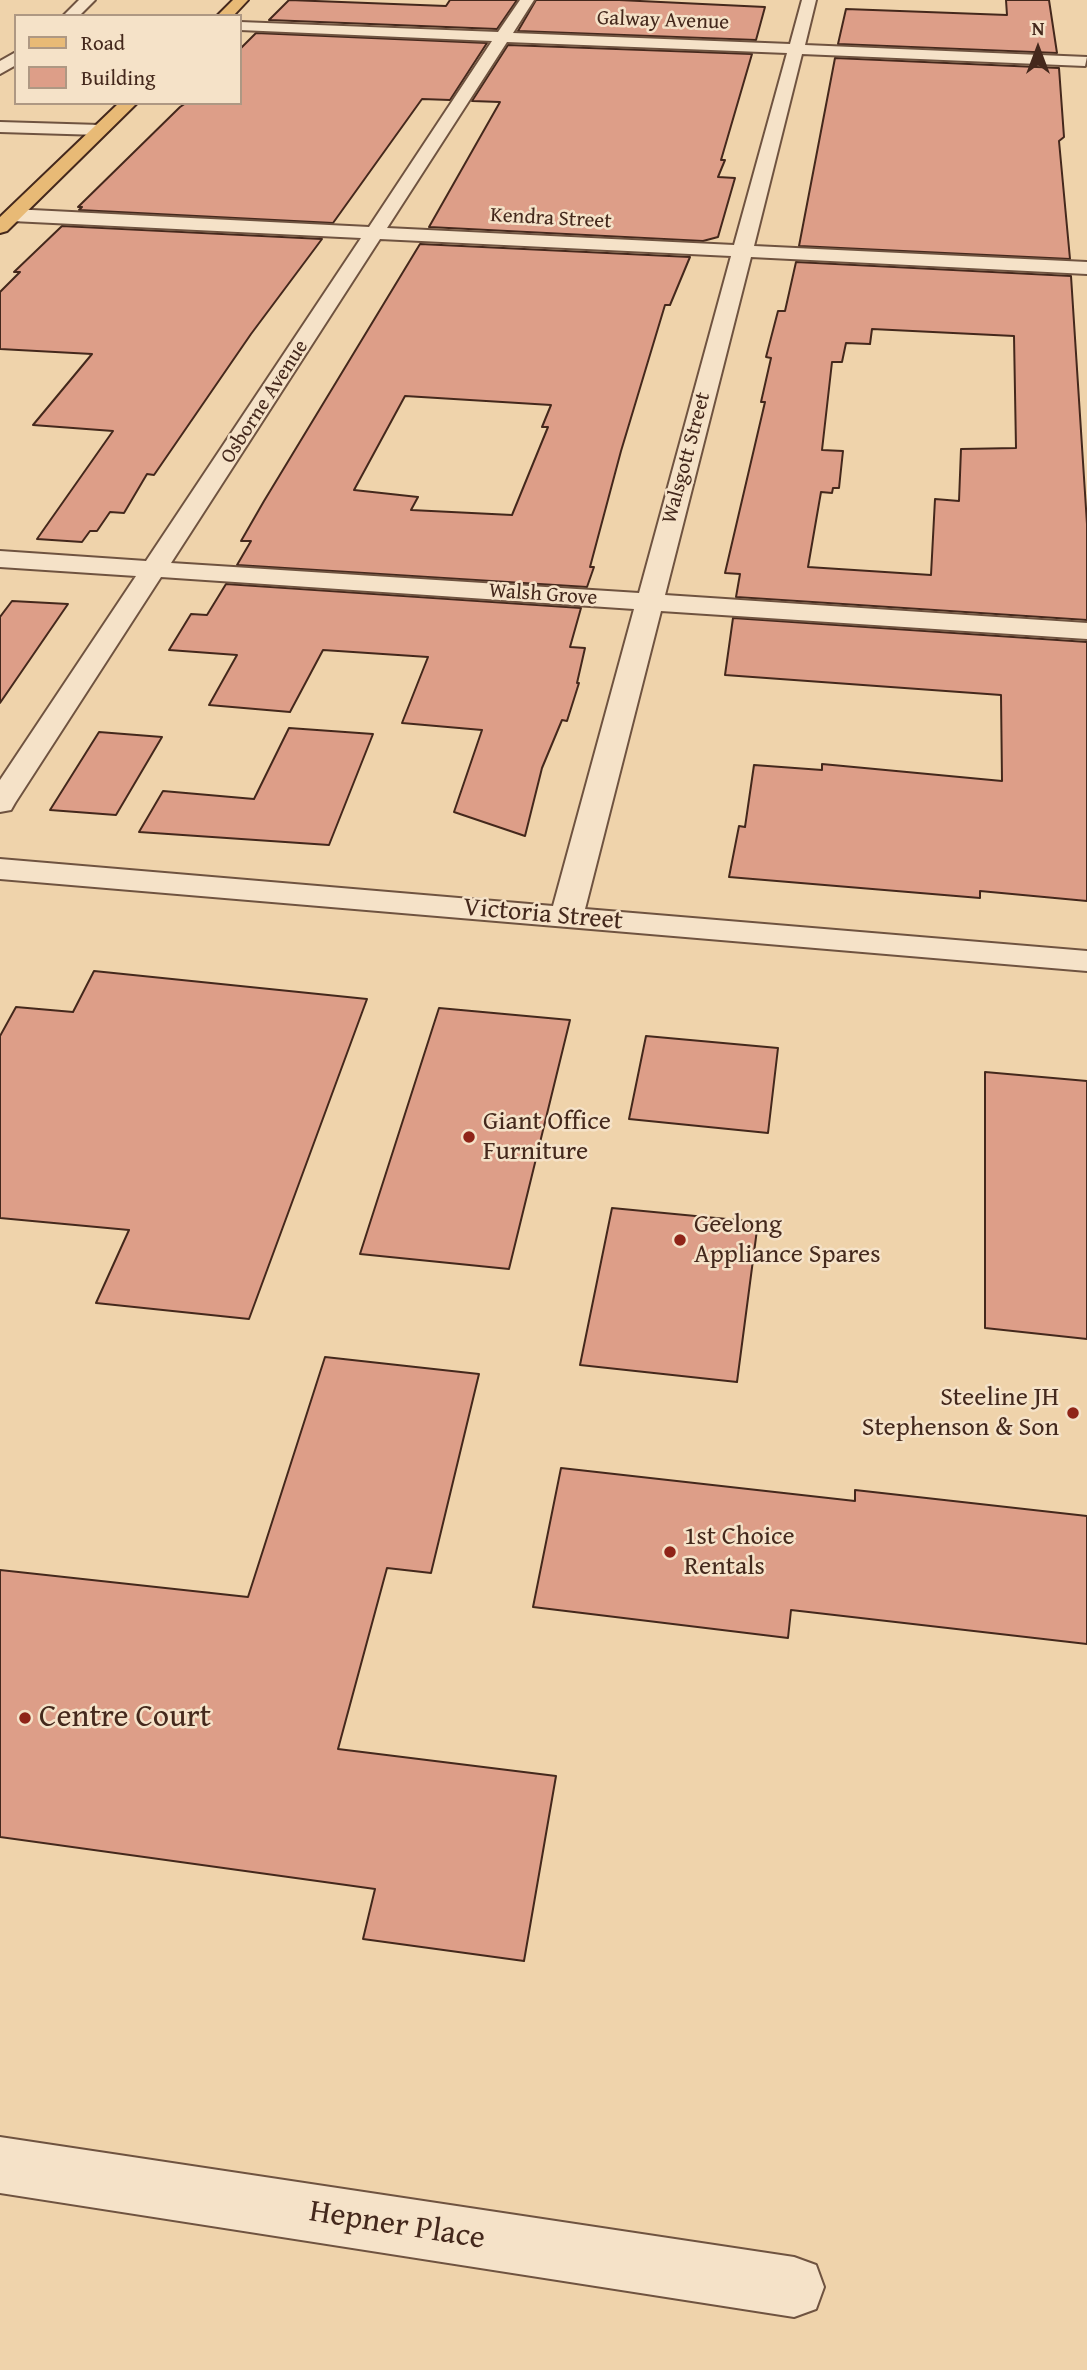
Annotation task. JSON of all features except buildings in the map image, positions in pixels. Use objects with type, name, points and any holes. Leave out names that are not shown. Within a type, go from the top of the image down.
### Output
[{"type":"main road","points":[[226,14],[241,0]]},
{"type":"main road","points":[[6,221],[127,105]]},
{"type":"street","points":[[72,14],[89,0]]},
{"type":"street","name":"Osborne Avenue","points":[[0,803],[376,234],[527,0]]},
{"type":"street","name":"Walsgott Street","points":[[566,917],[809,0]]},
{"type":"street","name":"Galway Avenue","points":[[242,26],[1086,60]]},
{"type":"street","points":[[0,130],[96,133]]},
{"type":"street","name":"Kendra Street","points":[[6,221],[376,234],[1087,268]]},
{"type":"street","name":"Walsh Grove","points":[[0,559],[1087,631]]},
{"type":"street","name":"Victoria Street","points":[[0,869],[1087,961]]},
{"type":"street","name":"Hepner Place","points":[[0,2165],[794,2287]]},
{"type":"place","name":"Giant Office Furniture","points":[[469,1137]]},
{"type":"place","name":"Geelong Appliance Spares","points":[[680,1240]]},
{"type":"place","name":"Steeline JH Stephenson & Son","points":[[1073,1413]]},
{"type":"place","name":"1st Choice Rentals","points":[[670,1552]]},
{"type":"place","name":"Centre Court","points":[[25,1718]]}]
